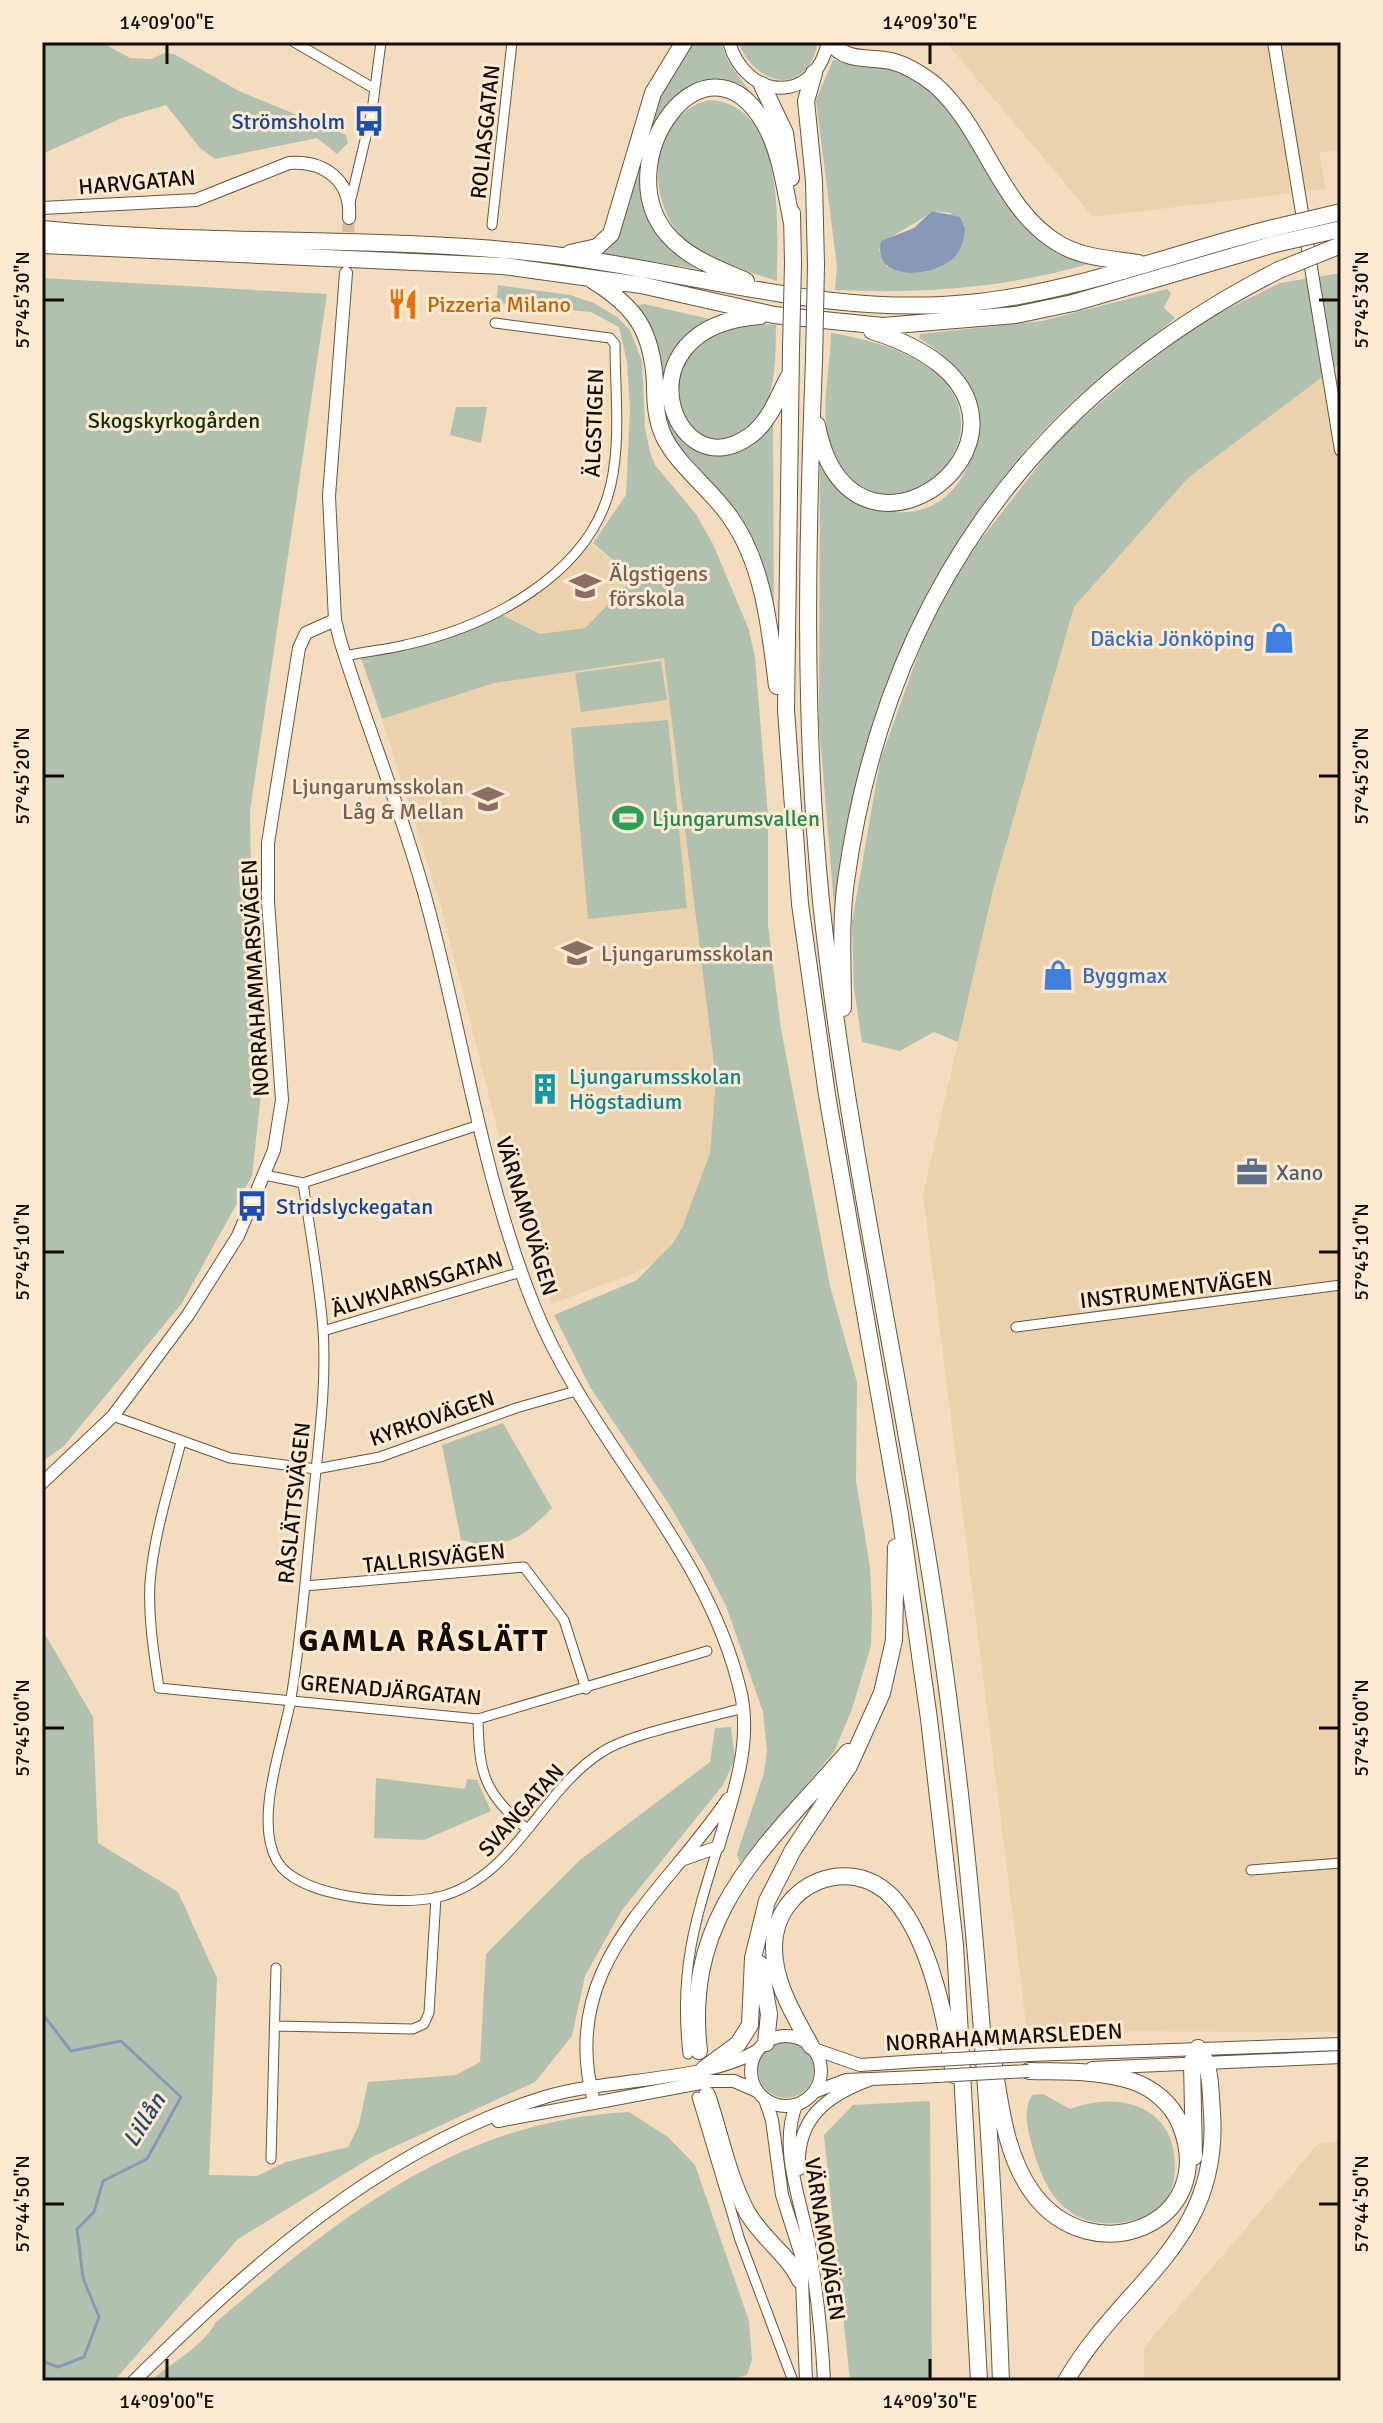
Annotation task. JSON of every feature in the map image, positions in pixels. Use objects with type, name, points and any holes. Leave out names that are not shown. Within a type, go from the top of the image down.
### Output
[{"type":"highway","points":[[555,255],[597,247],[611,234],[653,93],[684,42]]},
{"type":"highway","points":[[829,42],[842,54],[906,66],[932,83],[961,113],[1013,197],[1043,233],[1078,252],[1141,264]]},
{"type":"highway","points":[[814,73],[806,101],[814,181],[816,265],[807,533],[808,709],[822,904],[843,1062],[921,1510],[951,1719],[975,1942],[1001,2381]]},
{"type":"highway","points":[[762,85],[785,133],[792,223],[785,604],[792,805]]},
{"type":"highway","points":[[771,293],[683,248],[667,234],[655,212],[649,193],[650,169],[656,140],[671,109],[697,92],[713,90],[739,95],[771,136],[792,223]]},
{"type":"highway","points":[[42,245],[173,254],[445,262],[587,277],[656,288],[774,315],[851,324],[925,324],[1016,315],[1073,303],[1341,212]]},
{"type":"highway","points":[[42,229],[405,244],[555,255],[771,293],[865,305],[970,303],[1056,288],[1141,264],[1274,236],[1341,229]]},
{"type":"highway","points":[[843,1062],[845,884],[858,806],[878,727],[929,606],[967,540],[1025,463],[1088,398],[1158,340],[1215,302],[1279,270],[1341,245]]},
{"type":"highway","points":[[587,277],[625,304],[640,321],[650,340],[655,405],[665,437],[732,518],[747,546],[768,619],[792,805],[810,987],[893,1474],[929,1719],[955,1945],[972,2192],[979,2381]]},
{"type":"highway","points":[[774,315],[716,324],[687,345],[670,386],[673,413],[680,426],[701,442],[726,446],[739,442],[763,423],[790,372]]},
{"type":"highway","points":[[812,399],[824,453],[834,470],[845,484],[875,501],[910,501],[929,494],[945,483],[965,454],[971,418],[966,399],[944,365],[908,344],[851,324]]},
{"type":"highway","points":[[704,2069],[738,2044],[750,2025],[757,1938],[776,1881],[849,1766],[882,1693],[894,1640],[896,1561],[893,1474]]},
{"type":"highway","points":[[693,2052],[701,1966],[723,1903],[758,1854],[865,1733]]},
{"type":"highway","points":[[812,2048],[778,1976],[774,1944],[777,1927],[791,1899],[812,1882],[829,1877],[860,1879],[892,1897],[904,1914],[939,1997],[972,2192]]},
{"type":"highway","points":[[757,1938],[769,2014],[762,2046]]},
{"type":"highway","points":[[975,1942],[1006,2128],[1017,2164],[1047,2210],[1068,2225],[1089,2234],[1125,2234],[1165,2214],[1184,2184],[1196,2150],[1200,2057]]},
{"type":"highway","points":[[1066,2381],[1086,2351],[1191,2222],[1212,2164],[1200,2057]]},
{"type":"highway","points":[[1029,2063],[1106,2075],[1152,2090],[1166,2102],[1183,2130],[1188,2164],[1184,2184]]},
{"type":"highway","points":[[702,2096],[746,2211],[763,2235],[789,2259],[800,2280]]},
{"type":"street","points":[[294,42],[375,89]]},
{"type":"street","points":[[350,212],[375,89],[381,42]]},
{"type":"street","name":"ROLIASGATAN","points":[[492,225],[512,42]]},
{"type":"street","points":[[729,42],[739,65],[762,85],[795,86],[814,73],[829,42]]},
{"type":"street","points":[[1274,42],[1341,450]]},
{"type":"street","name":"HARVGATAN","points":[[42,208],[196,200],[289,163],[304,162],[332,173],[343,186],[350,212]]},
{"type":"street","points":[[335,620],[329,496],[346,273]]},
{"type":"street","name":"ÄLGSTIGEN","points":[[346,656],[407,645],[465,627],[506,607],[562,566],[598,517],[610,488],[615,462],[615,344],[610,338],[594,333],[495,323]]},
{"type":"street","name":"VÄRNAMOVÄGEN","points":[[335,620],[428,908],[479,1125],[521,1272],[576,1391],[636,1477],[698,1585],[731,1658],[743,1708],[741,1761],[718,1847]]},
{"type":"street","name":"NORRAHAMMARSVÄGEN","points":[[42,1483],[113,1416],[228,1255],[265,1175],[277,1141],[282,1100],[267,882],[272,809],[299,648],[306,633],[335,620]]},
{"type":"street","points":[[265,1175],[303,1183],[479,1125]]},
{"type":"street","name":"RÅSLÄTTSVÄGEN","points":[[278,1863],[273,1852],[270,1801],[291,1700],[323,1396],[323,1331],[303,1183]]},
{"type":"street","name":"ÄLVKVARNSGATAN","points":[[323,1331],[521,1272]]},
{"type":"street","name":"INSTRUMENTVÄGEN","points":[[1016,1327],[1341,1285]]},
{"type":"street","name":"KYRKOVÄGEN","points":[[113,1416],[230,1458],[316,1469],[380,1457],[576,1391]]},
{"type":"street","name":"GRENADJÄRGATAN","points":[[181,1442],[157,1532],[150,1584],[152,1639],[159,1688],[478,1719],[707,1651]]},
{"type":"street","name":"TALLRISVÄGEN","points":[[305,1586],[524,1567],[564,1620],[586,1689]]},
{"type":"street","name":"SVANGATAN","points":[[278,1863],[296,1877],[349,1896],[376,1901],[436,1897],[457,1891],[486,1874],[587,1763],[611,1747],[743,1708]]},
{"type":"street","points":[[478,1719],[480,1767],[485,1781],[501,1807],[527,1829]]},
{"type":"street","name":"VÄRNAMOVÄGEN","points":[[594,2102],[585,2023],[598,1978],[639,1913],[684,1859],[735,1789]]},
{"type":"street","points":[[693,2052],[684,1999],[687,1955],[718,1847]]},
{"type":"street","points":[[684,1859],[718,1847]]},
{"type":"street","points":[[1251,1870],[1341,1863]]},
{"type":"street","points":[[275,2026],[413,2029],[424,2024],[429,2013],[436,1897]]},
{"type":"street","points":[[271,2159],[276,1968]]},
{"type":"street","points":[[134,2381],[301,2227],[394,2167],[473,2127],[545,2097],[590,2086],[733,2064],[784,2036],[812,2048],[821,2071],[814,2092],[796,2105],[785,2106],[734,2081],[711,2081],[473,2127]]},
{"type":"street","points":[[1200,2057],[1341,2044]]},
{"type":"street","points":[[761,2095],[751,2071],[762,2046]]},
{"type":"street","name":"NORRAHAMMARSLEDEN","points":[[812,2048],[860,2065],[919,2061],[1029,2063],[1200,2057]]},
{"type":"street","points":[[1200,2057],[1341,2057]]},
{"type":"street","name":"NORRAHAMMARSLEDEN","points":[[814,2092],[846,2080],[919,2077],[1029,2063]]},
{"type":"street","points":[[801,2202],[800,2143],[810,2118],[826,2100],[869,2080]]},
{"type":"street","name":"VÄRNAMOVÄGEN","points":[[761,2095],[772,2120],[782,2195],[801,2255],[806,2381]]},
{"type":"street","points":[[702,2096],[740,2240],[793,2381]]},
{"type":"street","name":"VÄRNAMOVÄGEN","points":[[796,2105],[790,2121],[789,2144],[814,2275],[824,2381]]},
{"type":"shaded area","points":[[946,42],[1341,42],[1341,150],[1319,153],[1326,189],[1093,217]]},
{"type":"shaded area","points":[[1341,363],[1341,2032],[1027,2031],[923,1194],[993,890],[1074,607],[1189,477]]},
{"type":"shaded area","name":"Älgstigens förskola","points":[[587,541],[635,578],[586,628],[540,634],[498,613],[533,593]]},
{"type":"shaded area","name":"Ljungarumsskolan","points":[[665,656],[717,1080],[711,1152],[683,1228],[658,1260],[633,1274],[551,1304],[507,1167],[441,906],[382,719],[491,683]]},
{"type":"shaded area","points":[[1341,2141],[1341,2381],[1144,2381],[1144,2347],[1318,2144]]},
{"type":"green space","points":[[42,42],[101,42],[130,58],[152,59],[164,53],[174,54],[239,91],[346,135],[348,143],[337,154],[317,138],[215,159],[200,148],[166,105],[122,118],[42,154]]},
{"type":"green space","points":[[691,42],[721,42],[731,66],[762,106],[775,129],[760,107],[690,88],[661,115],[651,133],[644,152],[642,194],[647,213],[666,243],[706,270],[601,254],[615,239],[653,106]]},
{"type":"green space","points":[[738,42],[818,42],[812,60],[803,72],[781,80],[768,77],[757,69]]},
{"type":"green space","points":[[833,60],[887,69],[907,76],[937,97],[956,118],[1007,200],[1092,263],[997,284],[933,290],[835,290],[837,267],[816,100]],"holes":[[[932,211],[952,213],[887,267],[879,250],[890,238]]]},
{"type":"green space","points":[[709,100],[734,107],[753,122],[765,145],[776,201],[777,281],[726,264],[691,246],[670,220],[662,201],[658,180],[659,159],[665,139],[675,122],[689,109]]},
{"type":"green space","points":[[1341,273],[1341,363],[1189,477],[1074,607],[993,890],[958,1042],[934,1032],[900,1051],[862,1042],[854,989],[852,922],[880,761],[925,635],[958,569],[1059,439],[1131,376],[1201,322],[1280,283]]},
{"type":"green space","name":"Skogskyrkogården","points":[[42,278],[327,294],[250,811],[252,945],[264,1066],[252,1176],[182,1303],[64,1446],[42,1462]]},
{"type":"green space","points":[[498,285],[570,295],[594,303],[617,317],[630,330],[642,361],[645,428],[650,452],[655,465],[696,514],[713,544],[749,630],[755,658],[768,816],[768,925],[781,1029],[830,1286],[857,1382],[856,1481],[870,1567],[872,1609],[871,1646],[852,1709],[834,1752],[740,1863],[737,1854],[764,1773],[767,1751],[763,1712],[726,1606],[708,1571],[670,1506],[590,1387],[554,1315],[637,1280],[672,1244],[682,1228],[710,1153],[716,1080],[664,658],[494,683],[382,719],[361,658],[408,648],[498,613],[540,634],[585,628],[634,578],[593,543],[626,495],[630,409],[627,362],[619,327],[591,312],[496,303]]},
{"type":"green space","points":[[1167,289],[1171,293],[1164,308],[1175,318],[1080,395],[1023,454],[983,504],[917,616],[891,676],[853,799],[840,870],[836,929],[819,724],[820,464],[849,496],[865,505],[902,512],[933,505],[958,484],[967,468],[974,450],[978,413],[967,381],[945,357],[919,338],[920,334],[1042,321]]},
{"type":"green space","points":[[638,305],[710,319],[680,343],[665,376],[664,402],[672,425],[687,442],[706,452],[728,453],[751,442],[773,418],[774,623],[759,567],[665,430],[655,339]]},
{"type":"green space","points":[[752,323],[776,325],[774,374],[766,403],[748,427],[733,436],[716,441],[702,439],[687,428],[677,403],[677,389],[685,362],[701,341],[713,333]]},
{"type":"green space","points":[[831,333],[909,356],[950,389],[961,425],[950,459],[925,485],[892,495],[858,485],[832,448],[826,421]]},
{"type":"green space","points":[[456,407],[487,407],[481,443],[450,435]]},
{"type":"green space","points":[[661,661],[667,700],[581,712],[575,673]]},
{"type":"green space","name":"Ljungarumsvallen","points":[[668,720],[687,908],[588,919],[571,728]]},
{"type":"green space","points":[[503,1423],[552,1508],[522,1534],[501,1543],[461,1540],[442,1445]]},
{"type":"green space","points":[[42,1629],[93,1717],[98,1843],[178,1892],[217,1978],[209,2175],[257,2176],[286,2162],[348,2147],[359,2125],[368,2082],[456,2075],[480,2062],[486,1954],[580,1860],[710,1762],[715,1728],[731,1727],[735,1759],[723,1785],[622,1910],[585,1976],[572,2036],[535,2082],[372,2157],[238,2239],[114,2381],[42,2381]]},
{"type":"green space","points":[[376,1778],[465,1789],[467,1779],[477,1780],[491,1811],[424,1840],[374,1838]]},
{"type":"green space","points":[[786,2042],[806,2050],[814,2070],[806,2090],[786,2098],[766,2090],[758,2070],[766,2050]]},
{"type":"green space","points":[[1043,2094],[1070,2109],[1091,2103],[1130,2104],[1160,2121],[1169,2136],[1174,2156],[1174,2179],[1169,2194],[1159,2206],[1131,2221],[1114,2223],[1082,2218],[1061,2204],[1040,2171],[1027,2124],[1027,2106],[1032,2095]]},
{"type":"green space","points":[[930,2101],[932,2381],[850,2381],[824,2135],[853,2105]]},
{"type":"green space","points":[[629,2112],[668,2137],[695,2165],[749,2321],[752,2360],[747,2375],[726,2381],[151,2381],[194,2347],[216,2322],[263,2283],[357,2211],[405,2181],[456,2154],[510,2134],[567,2119]]},
{"type":"water","points":[[932,211],[960,217],[965,229],[957,254],[937,268],[923,272],[909,273],[886,265],[881,255],[881,241],[914,228]]},
{"type":"waterway","name":"Lillån","points":[[42,1668],[42,1679]]},
{"type":"waterway","name":"Lillån","points":[[42,2013],[71,2051],[121,2041],[181,2097],[147,2159],[103,2181],[94,2212],[77,2229],[83,2278],[99,2317],[84,2357],[58,2367],[42,2361]]},
{"type":"tunnel","points":[[347,250],[349,218]]},
{"type":"place","name":"Strömsholm","points":[[369,121]]},
{"type":"place","name":"Pizzeria Milano","points":[[403,304]]},
{"type":"place","name":"Älgstigens förskola","points":[[585,586]]},
{"type":"place","name":"Däckia Jönköping","points":[[1279,638]]},
{"type":"place","name":"Ljungarumsskolan Låg & Mellan","points":[[488,799]]},
{"type":"place","name":"Ljungarumsvallen","points":[[628,818]]},
{"type":"place","name":"Ljungarumsskolan","points":[[577,953]]},
{"type":"place","name":"Byggmax","points":[[1058,975]]},
{"type":"place","name":"Ljungarumsskolan Högstadium","points":[[545,1089]]},
{"type":"place","name":"Xano","points":[[1252,1172]]},
{"type":"place","name":"Stridslyckegatan","points":[[252,1206]]},
{"type":"district","name":"GAMLA RÅSLÄTT","points":[[424,1641]]}]
